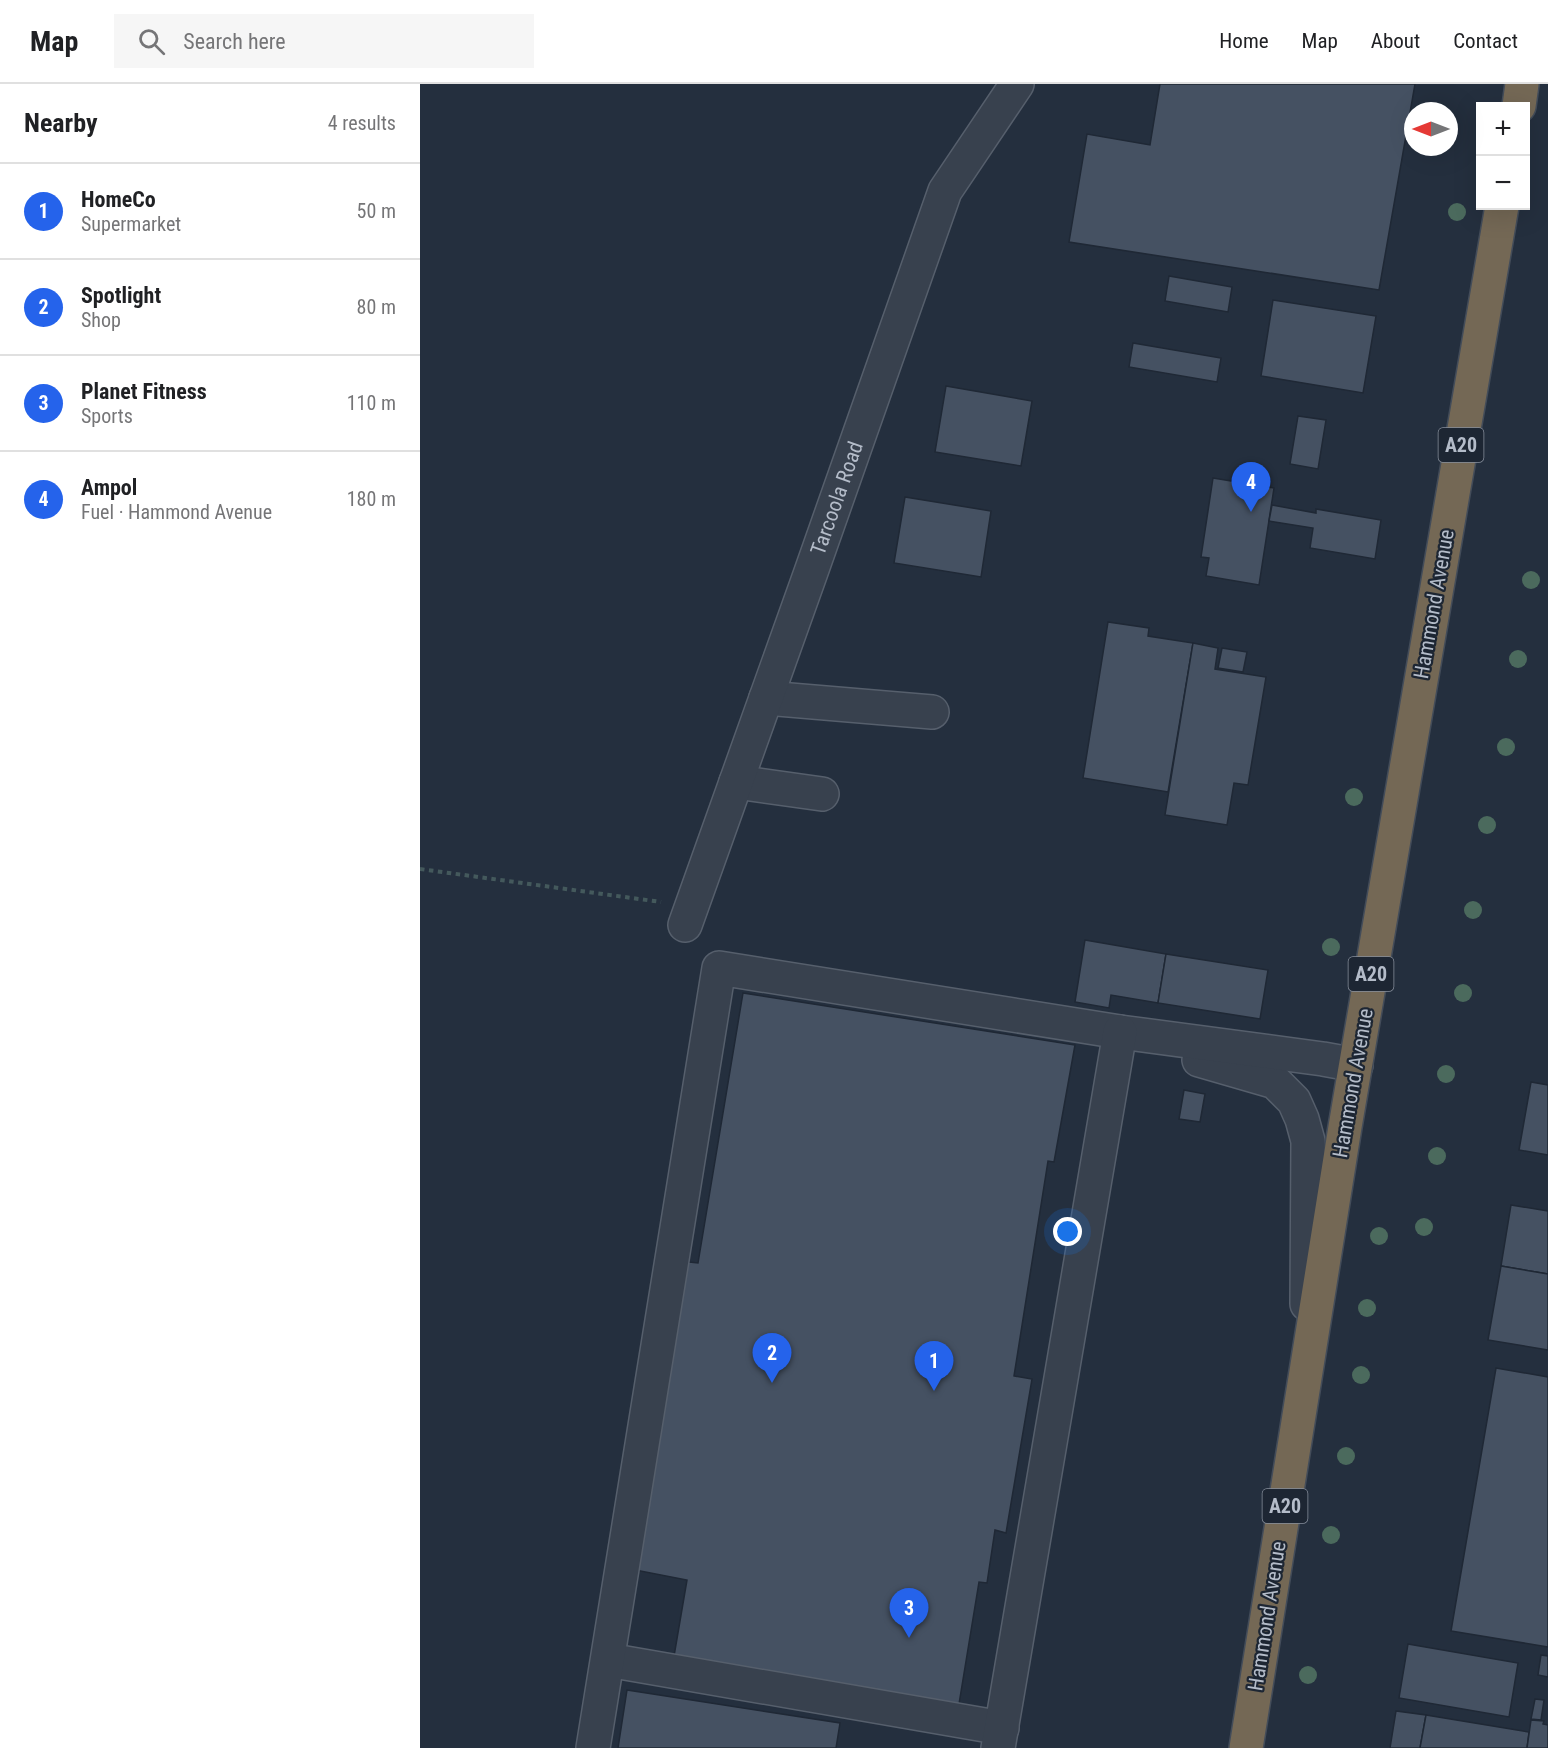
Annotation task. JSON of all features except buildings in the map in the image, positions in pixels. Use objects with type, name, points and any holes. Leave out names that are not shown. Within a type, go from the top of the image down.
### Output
[{"type":"highway","points":[[1520,102],[1522,84]]},
{"type":"highway","name":"Hammond Avenue","points":[[1246,1748],[1356,1065],[1501,210]]},
{"type":"street","name":"Tarcoola Road","points":[[688,916],[945,191],[1017,84]]},
{"type":"street","points":[[766,698],[932,712]]},
{"type":"street","points":[[736,782],[822,794]]},
{"type":"street","points":[[593,1748],[718,968],[1120,1032],[1356,1065]]},
{"type":"street","points":[[1120,1032],[1161,1050],[1275,1082],[1294,1101],[1308,1141],[1307,1369]]},
{"type":"street","points":[[608,1660],[1000,1738],[1120,1032]]},
{"type":"path","points":[[420,868],[688,916]]},
{"type":"place","name":"Ampol","points":[[1251,512]]},
{"type":"place","name":"Spotlight","points":[[772,1383]]},
{"type":"place","name":"HomeCo","points":[[934,1391]]},
{"type":"place","name":"Planet Fitness","points":[[909,1638]]}]
